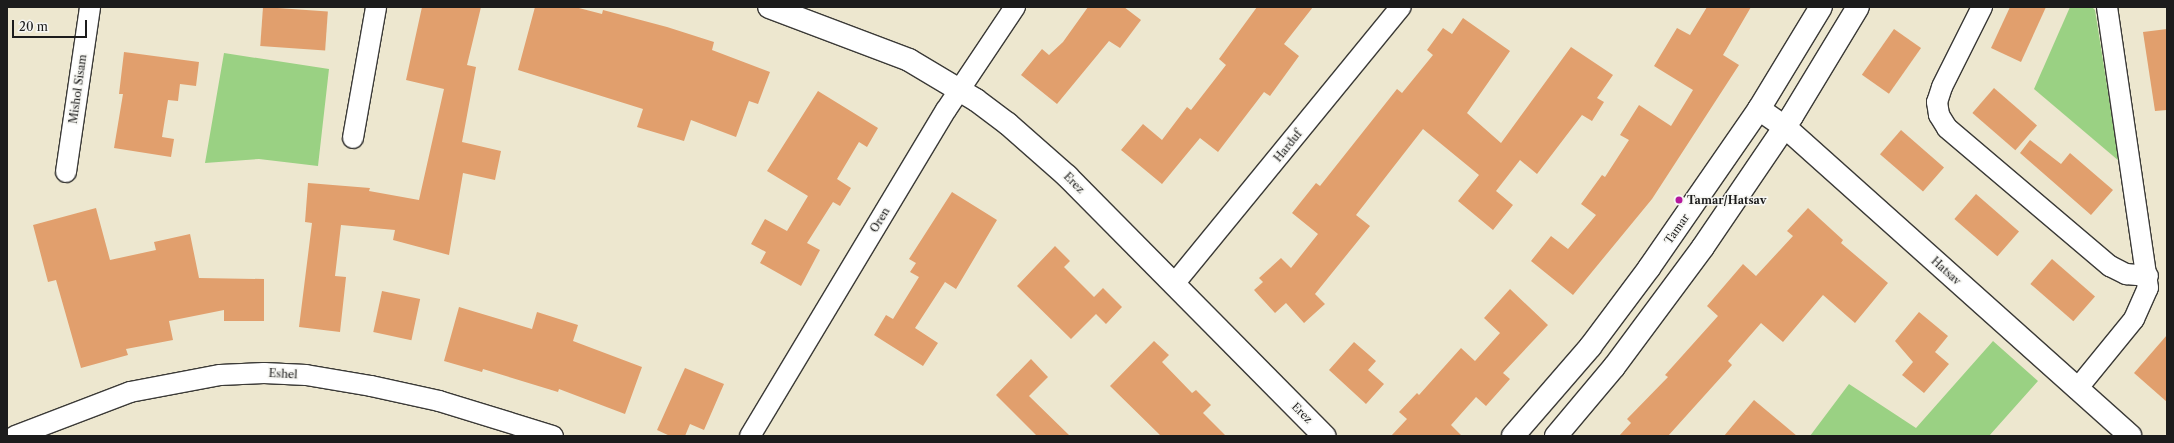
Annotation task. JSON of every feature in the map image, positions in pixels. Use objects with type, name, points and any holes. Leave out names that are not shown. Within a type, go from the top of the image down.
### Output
[{"type":"street","name":"Mishol Sisam","points":[[66,172],[90,7]]},
{"type":"street","points":[[353,138],[376,7]]},
{"type":"street","name":"Erez","points":[[769,7],[872,43],[959,89],[1038,149],[1324,436]]},
{"type":"street","name":"Oren","points":[[750,436],[959,89],[1014,7]]},
{"type":"street","name":"Harduf","points":[[1174,284],[1401,7]]},
{"type":"street","name":"Tamar","points":[[1513,436],[1620,308],[1759,109],[1821,7]]},
{"type":"street","points":[[1556,436],[1654,316],[1785,127],[1858,7]]},
{"type":"street","points":[[1982,7],[1942,87],[1937,102],[1939,115],[1948,128],[2110,266],[2126,274],[2148,276]]},
{"type":"street","points":[[2077,389],[2140,311],[2148,293],[2148,276],[2107,7]]},
{"type":"street","name":"Hatsav","points":[[1759,109],[1785,127],[2130,436]]},
{"type":"street","name":"Eshel","points":[[15,436],[130,392],[212,376],[264,373],[306,375],[371,386],[439,401],[553,436]]},
{"type":"green space","points":[[2070,7],[2092,7],[2095,10],[2119,161],[2034,89]]},
{"type":"green space","points":[[224,53],[329,69],[318,166],[259,159],[205,163]]},
{"type":"green space","points":[[1993,341],[2038,381],[1989,436],[1810,436],[1849,384],[1916,428]]},
{"type":"building","points":[[263,7],[328,12],[325,50],[260,46]]},
{"type":"building","points":[[422,7],[481,7],[467,65],[476,67],[462,142],[501,151],[495,180],[463,173],[449,255],[393,240],[395,230],[341,225],[335,276],[346,277],[340,332],[299,327],[312,223],[305,222],[308,183],[370,188],[369,191],[419,200],[444,89],[406,80]]},
{"type":"building","points":[[535,7],[575,7],[602,14],[603,10],[667,27],[714,42],[712,50],[770,72],[758,104],[749,101],[736,137],[691,120],[684,141],[637,127],[643,109],[518,70]]},
{"type":"building","points":[[1088,7],[1124,7],[1141,20],[1120,48],[1109,41],[1057,104],[1021,75],[1042,49],[1049,55],[1063,42]]},
{"type":"building","points":[[1257,7],[1313,7],[1284,44],[1299,56],[1270,96],[1264,92],[1218,152],[1200,138],[1162,184],[1121,150],[1143,124],[1162,140],[1187,107],[1191,110],[1226,65],[1219,59]]},
{"type":"building","points":[[1707,7],[1751,7],[1723,55],[1739,65],[1652,199],[1573,295],[1531,261],[1551,236],[1568,249],[1596,215],[1581,204],[1602,175],[1605,177],[1629,140],[1620,135],[1639,105],[1671,126],[1693,90],[1654,66],[1677,28],[1690,35]]},
{"type":"building","points":[[2010,7],[2046,7],[2021,62],[1991,48]]},
{"type":"building","points":[[1463,18],[1510,51],[1467,113],[1501,143],[1571,47],[1613,75],[1597,98],[1604,102],[1592,121],[1582,115],[1537,174],[1520,160],[1496,191],[1513,205],[1493,230],[1458,201],[1479,175],[1423,129],[1356,215],[1370,226],[1315,294],[1325,304],[1304,323],[1286,303],[1275,313],[1254,290],[1263,282],[1259,278],[1281,258],[1291,268],[1318,234],[1292,213],[1316,183],[1320,186],[1397,89],[1402,93],[1433,55],[1427,50],[1443,28],[1452,34]]},
{"type":"building","points":[[1894,29],[1921,48],[1889,94],[1862,75]]},
{"type":"building","points":[[2167,29],[2167,110],[2155,111],[2143,32]]},
{"type":"building","points":[[124,52],[199,62],[196,86],[180,84],[178,101],[168,100],[162,137],[174,139],[171,157],[114,148],[123,94],[119,94]]},
{"type":"building","points":[[1994,88],[2037,125],[2015,150],[1972,113]]},
{"type":"building","points":[[818,91],[878,128],[867,147],[859,142],[837,179],[851,188],[840,206],[833,202],[807,243],[820,250],[801,286],[760,263],[766,252],[751,244],[765,219],[787,231],[808,196],[767,171]]},
{"type":"building","points":[[1901,130],[1944,167],[1923,192],[1880,154]]},
{"type":"building","points":[[2030,140],[2061,164],[2070,153],[2113,190],[2091,215],[2020,153]]},
{"type":"building","points":[[952,192],[997,220],[956,289],[945,282],[915,328],[938,343],[923,366],[874,335],[886,315],[893,319],[919,277],[910,272],[916,263],[909,259]]},
{"type":"building","points":[[1976,194],[2019,231],[1997,256],[1954,219]]},
{"type":"building","points":[[96,208],[110,260],[156,250],[154,242],[190,234],[199,278],[264,279],[264,321],[224,321],[224,310],[169,321],[173,340],[126,349],[128,355],[81,368],[56,280],[48,282],[33,225]]},
{"type":"building","points":[[1808,208],[1843,240],[1841,243],[1888,283],[1855,323],[1823,295],[1783,342],[1761,323],[1728,361],[1732,365],[1668,436],[1619,436],[1631,423],[1627,419],[1668,377],[1665,375],[1718,316],[1707,306],[1743,264],[1756,276],[1793,236],[1787,231]]},
{"type":"building","points":[[1055,246],[1070,261],[1064,267],[1094,297],[1103,288],[1122,307],[1106,324],[1096,314],[1071,339],[1017,286]]},
{"type":"building","points":[[2052,259],[2095,296],[2073,321],[2030,284]]},
{"type":"building","points":[[1510,289],[1548,325],[1503,373],[1510,379],[1486,406],[1476,397],[1451,425],[1462,436],[1391,436],[1407,419],[1399,412],[1417,393],[1419,395],[1461,348],[1475,361],[1500,333],[1484,318]]},
{"type":"building","points":[[382,291],[420,299],[411,340],[373,332]]},
{"type":"building","points":[[459,307],[532,329],[537,312],[578,325],[573,341],[642,367],[625,414],[559,389],[558,392],[483,369],[482,372],[444,361]]},
{"type":"building","points":[[1919,312],[1948,336],[1935,352],[1949,364],[1924,393],[1902,375],[1913,362],[1895,341]]},
{"type":"building","points":[[2167,335],[2167,402],[2134,373]]},
{"type":"building","points":[[1154,341],[1169,355],[1162,362],[1192,393],[1196,390],[1211,405],[1203,413],[1226,436],[1161,436],[1110,386]]},
{"type":"building","points":[[1354,342],[1376,361],[1368,370],[1384,384],[1366,404],[1329,370]]},
{"type":"building","points":[[1031,359],[1048,377],[1029,396],[1070,436],[1037,436],[996,395]]},
{"type":"building","points":[[685,368],[724,384],[704,430],[690,424],[685,436],[670,436],[657,430]]},
{"type":"building","points":[[1754,400],[1797,436],[1724,436]]},
{"type":"place","name":"Tamar/Hatsav","points":[[1679,200]]}]
